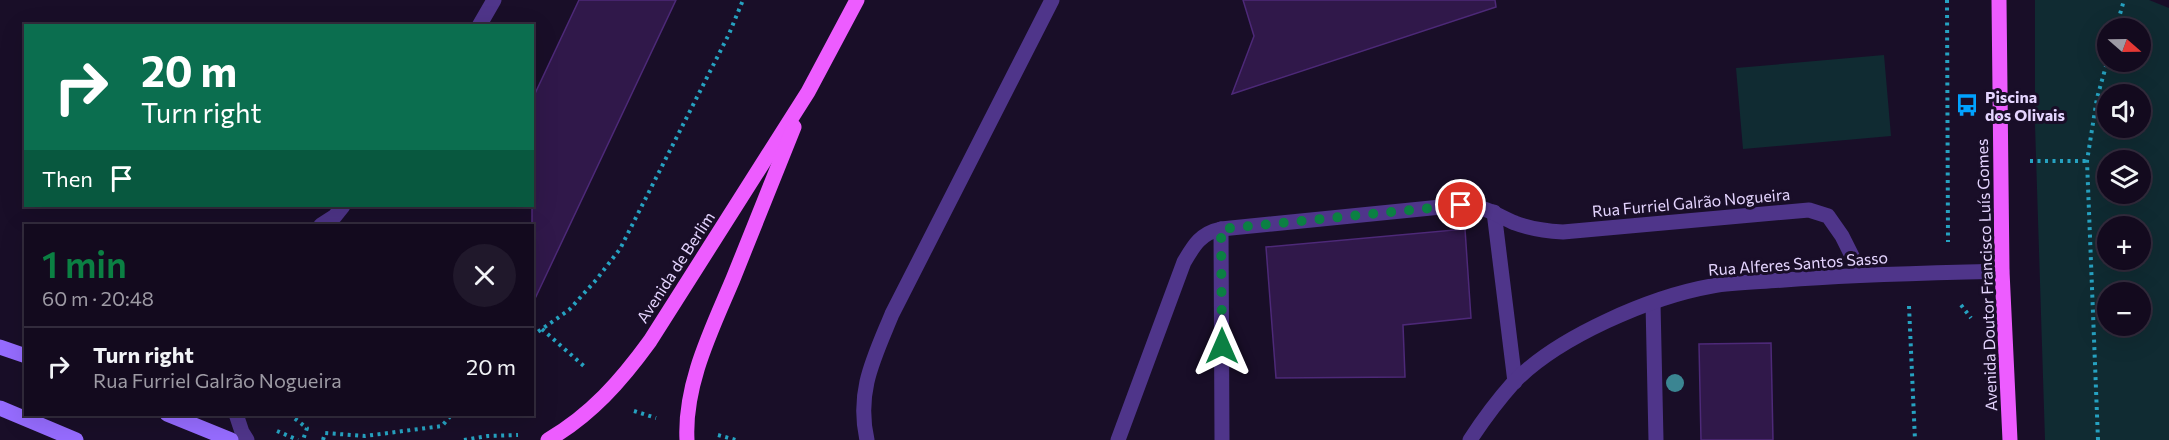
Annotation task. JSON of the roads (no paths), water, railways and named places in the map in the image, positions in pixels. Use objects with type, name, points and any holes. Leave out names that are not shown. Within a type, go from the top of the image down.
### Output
[{"type":"main road","name":"Avenida de Berlim","points":[[548,440],[592,410],[632,366],[808,92],[857,0]]},
{"type":"main road","name":"Avenida Doutor Francisco Luís Gomes","points":[[1999,0],[2002,271],[2010,440]]},
{"type":"main road","name":"Avenida de Berlim","points":[[687,440],[686,426],[693,386],[708,339],[808,92]]},
{"type":"main road","points":[[0,347],[24,355]]},
{"type":"main road","points":[[0,408],[76,440]]},
{"type":"main road","points":[[172,416],[231,440]]},
{"type":"street","points":[[480,24],[494,0]]},
{"type":"street","points":[[867,440],[862,402],[866,379],[892,314],[1052,0]]},
{"type":"street","name":"Rua Furriel Galrão Nogueira","points":[[1118,440],[1184,262],[1200,237],[1210,231],[1461,205],[1494,212],[1528,227],[1575,232],[1809,210],[1828,216],[1842,236],[1861,274]]},
{"type":"street","points":[[1494,212],[1515,382]]},
{"type":"street","points":[[323,224],[337,215]]},
{"type":"street","points":[[1221,229],[1222,440]]},
{"type":"street","name":"Rua Alferes Santos Sasso","points":[[1470,440],[1515,382],[1539,362],[1590,329],[1653,303],[1713,286],[1861,274],[2002,271]]},
{"type":"street","points":[[1653,303],[1656,440]]},
{"type":"street","points":[[237,416],[247,440]]},
{"type":"place","name":"Piscina dos Olivais","points":[[1967,105]]}]
